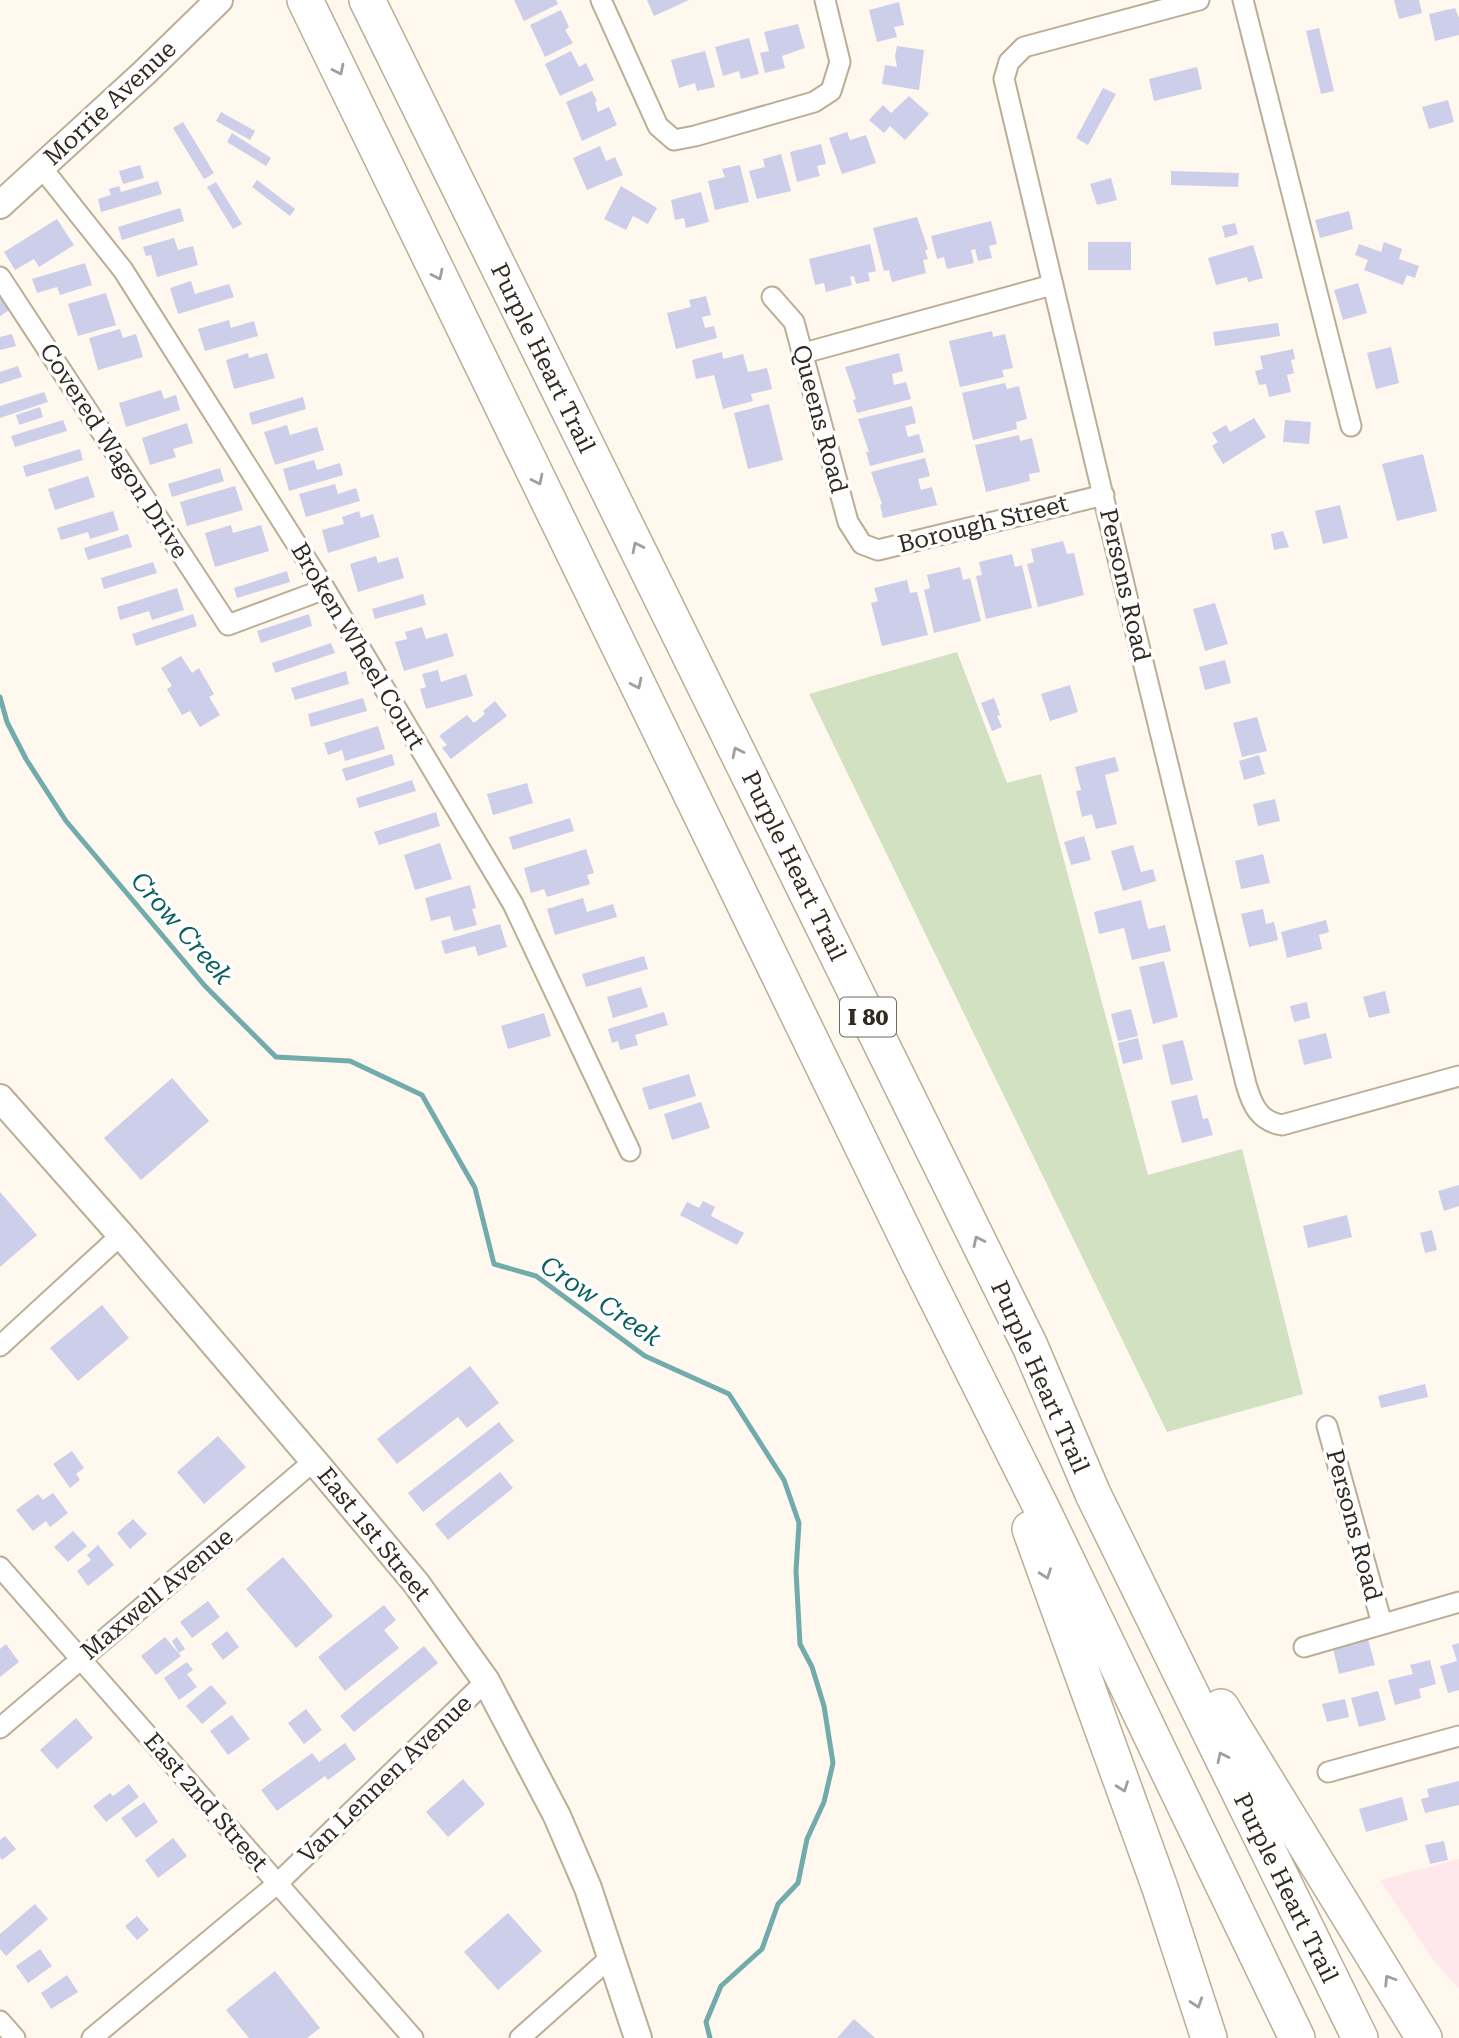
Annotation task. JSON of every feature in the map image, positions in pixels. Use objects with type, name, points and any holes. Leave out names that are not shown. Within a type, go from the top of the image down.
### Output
[{"type":"highway","name":"Purple Heart Trail","points":[[367,0],[1030,1346],[1093,1494],[1360,2038]]},
{"type":"highway","name":"I 80","points":[[307,4],[918,1261],[1043,1511],[1297,2038]]},
{"type":"highway","points":[[918,1261],[1020,1503],[1160,1888],[1209,2038]]},
{"type":"highway","points":[[1093,1494],[1226,1717],[1424,2038]]},
{"type":"street","name":"Morrie Avenue","points":[[0,205],[219,0]]},
{"type":"street","points":[[601,0],[658,126],[674,140],[814,102],[831,91],[840,62],[825,0]]},
{"type":"street","name":"Persons Road","points":[[1199,0],[1024,47],[1009,62],[1004,79],[1154,716],[1246,1084],[1258,1112],[1268,1122],[1282,1125],[1299,1122],[1459,1076]]},
{"type":"street","points":[[1243,0],[1351,426]]},
{"type":"street","name":"Broken Wheel Court","points":[[42,168],[123,270],[325,589],[513,904],[629,1151]]},
{"type":"street","name":"Covered Wagon Drive","points":[[0,277],[228,625],[325,589]]},
{"type":"street","points":[[804,352],[1052,285]]},
{"type":"street","name":"Queens Road","points":[[772,297],[794,322],[848,522],[862,544]]},
{"type":"street","name":"Borough Street","points":[[862,544],[878,550],[1104,495]]},
{"type":"street","name":"East 1st Street","points":[[0,1098],[121,1235],[416,1583],[486,1681],[557,1816],[588,1888],[638,2038]]},
{"type":"street","points":[[0,1346],[121,1235]]},
{"type":"street","name":"Persons Road","points":[[1327,1426],[1382,1624]]},
{"type":"street","name":"Maxwell Avenue","points":[[0,1728],[314,1461]]},
{"type":"street","name":"East 2nd Street","points":[[0,1567],[413,2038]]},
{"type":"street","points":[[1304,1647],[1459,1602]]},
{"type":"street","name":"Van Lennen Avenue","points":[[92,2038],[277,1884],[486,1681]]},
{"type":"street","points":[[1328,1772],[1459,1736]]},
{"type":"street","points":[[520,2038],[611,1957]]},
{"type":"street","points":[[0,2021],[15,2038]]},
{"type":"shaded area","points":[[1459,1859],[1459,1989],[1434,1961],[1380,1880]]},
{"type":"green space","points":[[957,652],[1007,783],[1041,774],[1148,1175],[1242,1149],[1303,1394],[1167,1432],[809,694]]},
{"type":"building","points":[[514,0],[556,0],[558,4],[524,21]]},
{"type":"building","points":[[647,0],[689,0],[654,16]]},
{"type":"building","points":[[1394,0],[1419,0],[1422,13],[1399,19]]},
{"type":"building","points":[[899,2],[904,25],[894,27],[897,37],[877,42],[869,10]]},
{"type":"building","points":[[1455,8],[1459,18],[1459,35],[1435,41],[1429,14]]},
{"type":"building","points":[[561,10],[569,27],[565,30],[573,43],[545,57],[530,25]]},
{"type":"building","points":[[798,24],[805,48],[782,56],[785,68],[765,73],[760,53],[769,51],[764,32]]},
{"type":"building","points":[[1319,28],[1334,91],[1321,94],[1306,31]]},
{"type":"building","points":[[749,38],[759,74],[741,79],[739,71],[723,76],[715,47]]},
{"type":"building","points":[[897,46],[924,50],[919,90],[882,84],[885,65],[897,67]]},
{"type":"building","points":[[571,51],[579,67],[586,63],[594,80],[560,96],[545,64]]},
{"type":"building","points":[[705,51],[715,87],[697,91],[695,83],[679,88],[671,60]]},
{"type":"building","points":[[1197,67],[1202,89],[1154,101],[1149,79]]},
{"type":"building","points":[[1103,88],[1116,94],[1088,145],[1076,138]]},
{"type":"building","points":[[592,91],[598,112],[609,107],[617,125],[582,141],[566,102]]},
{"type":"building","points":[[909,96],[929,114],[905,140],[890,126],[884,133],[869,120],[883,105],[891,113]]},
{"type":"building","points":[[1448,100],[1454,122],[1429,129],[1422,107]]},
{"type":"building","points":[[221,112],[255,131],[250,140],[216,121]]},
{"type":"building","points":[[183,122],[214,173],[204,179],[173,128]]},
{"type":"building","points":[[847,132],[850,140],[866,135],[876,163],[842,174],[829,138]]},
{"type":"building","points":[[232,133],[271,158],[266,166],[227,142]]},
{"type":"building","points":[[821,144],[826,164],[817,166],[820,176],[797,182],[790,152]]},
{"type":"building","points":[[600,146],[606,161],[615,157],[623,175],[587,190],[573,158]]},
{"type":"building","points":[[781,154],[791,191],[757,199],[749,171],[765,167],[763,159]]},
{"type":"building","points":[[140,165],[144,178],[123,184],[119,171]]},
{"type":"building","points":[[740,165],[749,202],[715,210],[708,181],[725,177],[722,169]]},
{"type":"building","points":[[1171,171],[1239,173],[1238,187],[1171,185]]},
{"type":"building","points":[[1111,178],[1117,200],[1097,205],[1090,184]]},
{"type":"building","points":[[257,180],[295,209],[290,216],[252,187]]},
{"type":"building","points":[[158,181],[162,194],[101,212],[98,199],[111,195],[109,189],[119,186],[121,192]]},
{"type":"building","points":[[216,182],[242,224],[233,229],[207,187]]},
{"type":"building","points":[[621,186],[657,208],[648,224],[633,216],[626,230],[604,219]]},
{"type":"building","points":[[701,192],[709,222],[686,228],[684,218],[675,220],[671,200]]},
{"type":"building","points":[[180,208],[184,221],[122,240],[118,227]]},
{"type":"building","points":[[1349,211],[1353,229],[1320,238],[1315,220]]},
{"type":"building","points":[[917,217],[928,249],[925,251],[928,259],[923,260],[926,273],[892,282],[889,270],[884,271],[873,228]]},
{"type":"building","points":[[57,219],[74,245],[39,267],[34,259],[15,270],[4,252]]},
{"type":"building","points":[[991,221],[997,244],[989,246],[992,258],[978,261],[975,249],[971,250],[974,263],[947,269],[944,257],[937,259],[931,236]]},
{"type":"building","points":[[1235,223],[1238,234],[1225,238],[1222,226]]},
{"type":"building","points":[[174,238],[178,250],[193,246],[198,265],[157,277],[151,255],[146,256],[143,247]]},
{"type":"building","points":[[1088,242],[1131,242],[1131,270],[1088,270]]},
{"type":"building","points":[[1384,242],[1402,249],[1399,259],[1419,266],[1415,278],[1407,275],[1403,285],[1364,270],[1368,260],[1355,255],[1359,244],[1381,252]]},
{"type":"building","points":[[870,244],[876,271],[868,273],[870,281],[856,284],[854,276],[850,277],[852,285],[826,292],[824,283],[815,285],[809,259]]},
{"type":"building","points":[[1253,245],[1263,278],[1248,282],[1247,277],[1216,285],[1208,258]]},
{"type":"building","points":[[85,263],[92,285],[60,295],[57,287],[37,293],[32,279]]},
{"type":"building","points":[[191,281],[195,294],[229,284],[234,297],[178,314],[170,288]]},
{"type":"building","points":[[1358,283],[1367,313],[1343,320],[1334,290]]},
{"type":"building","points":[[0,292],[11,309],[0,316]]},
{"type":"building","points":[[106,293],[116,325],[78,336],[68,304]]},
{"type":"building","points":[[706,296],[711,315],[702,317],[705,328],[714,326],[717,338],[676,349],[667,313],[691,307],[689,300]]},
{"type":"building","points":[[229,320],[231,328],[254,321],[258,336],[205,351],[198,329]]},
{"type":"building","points":[[1278,323],[1280,336],[1215,346],[1213,332]]},
{"type":"building","points":[[120,329],[123,338],[136,334],[143,357],[98,370],[89,338]]},
{"type":"building","points":[[992,331],[993,337],[1005,334],[1013,368],[1002,370],[1004,377],[960,387],[949,341]]},
{"type":"building","points":[[12,334],[16,346],[0,350],[0,337]]},
{"type":"building","points":[[1391,347],[1399,383],[1376,389],[1367,353]]},
{"type":"building","points":[[1293,349],[1295,359],[1291,360],[1294,373],[1287,375],[1291,392],[1269,397],[1266,384],[1259,385],[1255,371],[1263,369],[1260,356]]},
{"type":"building","points":[[722,352],[723,359],[743,354],[748,372],[767,368],[772,389],[751,394],[753,401],[723,409],[714,375],[696,379],[692,360]]},
{"type":"building","points":[[248,353],[249,358],[267,353],[275,378],[234,389],[226,360]]},
{"type":"building","points":[[899,353],[903,371],[892,374],[894,385],[906,382],[911,399],[857,413],[853,400],[856,399],[845,367]]},
{"type":"building","points":[[18,366],[22,377],[0,384],[0,372]]},
{"type":"building","points":[[1005,383],[1007,389],[1019,386],[1027,419],[1016,422],[1017,429],[973,440],[962,393]]},
{"type":"building","points":[[161,390],[164,399],[176,395],[180,410],[126,427],[119,403]]},
{"type":"building","points":[[44,392],[48,402],[0,418],[0,406]]},
{"type":"building","points":[[303,397],[306,409],[252,425],[249,413]]},
{"type":"building","points":[[769,404],[783,460],[748,469],[734,413]]},
{"type":"building","points":[[912,406],[916,423],[905,426],[908,437],[919,434],[924,452],[870,466],[866,452],[869,452],[858,419]]},
{"type":"building","points":[[40,407],[43,417],[19,425],[16,415]]},
{"type":"building","points":[[1254,418],[1266,437],[1223,464],[1212,446],[1218,442],[1212,433],[1226,425],[1230,432]]},
{"type":"building","points":[[63,420],[67,431],[15,447],[11,436]]},
{"type":"building","points":[[1285,420],[1311,422],[1309,444],[1283,442]]},
{"type":"building","points":[[187,423],[193,443],[173,449],[176,457],[150,465],[142,438]]},
{"type":"building","points":[[287,425],[290,435],[317,427],[324,450],[275,465],[264,432]]},
{"type":"building","points":[[1019,435],[1020,441],[1032,438],[1040,472],[1029,474],[1030,481],[986,492],[975,445]]},
{"type":"building","points":[[80,449],[83,460],[26,477],[23,466]]},
{"type":"building","points":[[1423,454],[1437,511],[1397,521],[1382,464]]},
{"type":"building","points":[[925,458],[930,476],[918,479],[921,490],[932,487],[937,505],[883,518],[882,504],[871,472]]},
{"type":"building","points":[[314,460],[317,470],[340,463],[343,475],[289,491],[283,469]]},
{"type":"building","points":[[220,468],[224,481],[172,497],[168,484]]},
{"type":"building","points":[[88,476],[95,497],[55,510],[48,489]]},
{"type":"building","points":[[335,484],[338,494],[356,488],[360,501],[306,517],[299,494]]},
{"type":"building","points":[[235,486],[243,510],[187,526],[180,502]]},
{"type":"building","points":[[1340,505],[1348,538],[1323,544],[1315,511]]},
{"type":"building","points":[[113,511],[119,530],[90,539],[88,532],[61,540],[57,528]]},
{"type":"building","points":[[359,511],[361,518],[373,514],[380,537],[328,553],[322,530],[344,524],[342,517]]},
{"type":"building","points":[[231,525],[233,533],[261,525],[269,551],[215,567],[205,533]]},
{"type":"building","points":[[1283,531],[1289,547],[1274,550],[1271,534]]},
{"type":"building","points":[[128,534],[132,547],[88,560],[84,548]]},
{"type":"building","points":[[1063,541],[1067,554],[1074,553],[1084,595],[1038,607],[1027,564],[1034,562],[1031,549]]},
{"type":"building","points":[[1012,554],[1015,567],[1022,565],[1032,608],[986,619],[976,576],[982,575],[979,562]]},
{"type":"building","points":[[376,556],[378,563],[398,557],[404,578],[358,592],[350,564]]},
{"type":"building","points":[[153,562],[157,573],[104,589],[101,578]]},
{"type":"building","points":[[960,567],[963,580],[970,578],[981,621],[934,633],[924,590],[930,588],[927,575]]},
{"type":"building","points":[[287,571],[290,582],[237,598],[234,588]]},
{"type":"building","points":[[907,580],[910,593],[917,592],[928,635],[882,646],[871,603],[878,601],[874,588]]},
{"type":"building","points":[[177,588],[184,610],[152,620],[149,611],[120,620],[117,607]]},
{"type":"building","points":[[423,594],[426,605],[375,619],[372,609]]},
{"type":"building","points":[[1215,603],[1228,644],[1205,651],[1193,609]]},
{"type":"building","points":[[193,614],[197,626],[136,646],[132,634]]},
{"type":"building","points":[[309,614],[312,626],[261,643],[257,631]]},
{"type":"building","points":[[422,627],[426,639],[447,633],[454,656],[404,671],[395,642],[407,639],[405,632]]},
{"type":"building","points":[[331,643],[335,653],[275,673],[272,663]]},
{"type":"building","points":[[181,656],[192,673],[199,668],[214,694],[209,697],[220,715],[200,727],[190,711],[182,715],[167,689],[172,686],[161,668]]},
{"type":"building","points":[[1225,660],[1231,683],[1205,690],[1199,667]]},
{"type":"building","points":[[438,670],[441,682],[466,674],[473,696],[426,709],[420,689],[426,687],[422,674]]},
{"type":"building","points":[[346,671],[349,684],[295,700],[291,688]]},
{"type":"building","points":[[1070,685],[1078,712],[1050,721],[1041,694]]},
{"type":"building","points":[[363,698],[367,711],[311,727],[308,714]]},
{"type":"building","points":[[994,698],[1002,727],[992,731],[981,703]]},
{"type":"building","points":[[495,701],[507,716],[451,759],[442,748],[447,745],[439,736],[467,715],[474,723]]},
{"type":"building","points":[[1257,717],[1267,751],[1242,757],[1233,723]]},
{"type":"building","points":[[378,726],[385,749],[345,761],[342,750],[328,755],[324,743]]},
{"type":"building","points":[[392,754],[395,765],[346,781],[342,769]]},
{"type":"building","points":[[1259,755],[1265,774],[1244,780],[1239,761]]},
{"type":"building","points":[[1115,757],[1119,771],[1105,775],[1117,824],[1096,829],[1092,814],[1082,817],[1076,791],[1081,790],[1075,767]]},
{"type":"building","points":[[412,780],[416,791],[359,808],[356,798]]},
{"type":"building","points":[[527,783],[533,803],[493,815],[487,794]]},
{"type":"building","points":[[1275,799],[1280,821],[1258,826],[1253,804]]},
{"type":"building","points":[[436,812],[440,826],[379,845],[374,832]]},
{"type":"building","points":[[570,818],[574,831],[513,850],[509,837]]},
{"type":"building","points":[[1084,836],[1091,860],[1071,865],[1064,842]]},
{"type":"building","points":[[440,843],[452,879],[415,890],[404,855]]},
{"type":"building","points":[[1133,845],[1141,872],[1153,869],[1156,881],[1123,891],[1111,851]]},
{"type":"building","points":[[586,849],[594,873],[587,875],[590,884],[547,897],[544,889],[531,893],[524,868]]},
{"type":"building","points":[[1263,854],[1270,883],[1241,889],[1235,861]]},
{"type":"building","points":[[470,885],[476,908],[472,909],[477,925],[454,931],[450,916],[431,921],[425,898]]},
{"type":"building","points":[[583,898],[587,912],[613,904],[617,917],[555,935],[547,909]]},
{"type":"building","points":[[1141,900],[1148,929],[1165,925],[1171,951],[1132,960],[1124,928],[1099,934],[1094,912]]},
{"type":"building","points":[[1263,909],[1266,924],[1274,922],[1278,940],[1249,947],[1241,914]]},
{"type":"building","points":[[1326,920],[1329,932],[1319,935],[1322,949],[1287,958],[1281,932]]},
{"type":"building","points":[[500,924],[507,947],[478,956],[475,946],[445,954],[441,941]]},
{"type":"building","points":[[644,956],[648,969],[586,987],[582,974]]},
{"type":"building","points":[[1164,961],[1178,1017],[1153,1024],[1139,967]]},
{"type":"building","points":[[641,987],[648,1007],[613,1018],[607,997]]},
{"type":"building","points":[[1385,991],[1390,1013],[1369,1018],[1363,997]]},
{"type":"building","points":[[1307,1002],[1310,1018],[1294,1022],[1290,1006]]},
{"type":"building","points":[[1131,1009],[1138,1036],[1118,1041],[1111,1014]]},
{"type":"building","points":[[664,1012],[668,1025],[635,1035],[638,1045],[620,1050],[618,1041],[612,1043],[608,1029]]},
{"type":"building","points":[[544,1013],[551,1036],[508,1049],[501,1026]]},
{"type":"building","points":[[1326,1033],[1332,1058],[1304,1065],[1298,1040]]},
{"type":"building","points":[[1138,1038],[1143,1059],[1123,1064],[1118,1043]]},
{"type":"building","points":[[1183,1040],[1193,1080],[1171,1085],[1162,1045]]},
{"type":"building","points":[[689,1074],[696,1096],[649,1110],[642,1088]]},
{"type":"building","points":[[172,1078],[209,1121],[141,1180],[104,1138]]},
{"type":"building","points":[[1197,1095],[1203,1119],[1208,1118],[1213,1135],[1182,1143],[1171,1101]]},
{"type":"building","points":[[701,1102],[710,1128],[672,1140],[664,1114]]},
{"type":"building","points":[[1459,1185],[1459,1206],[1444,1211],[1438,1191]]},
{"type":"building","points":[[0,1192],[37,1235],[0,1267]]},
{"type":"building","points":[[703,1201],[715,1207],[711,1216],[744,1233],[737,1245],[680,1215],[687,1202],[699,1208]]},
{"type":"building","points":[[1347,1215],[1352,1237],[1308,1248],[1303,1226]]},
{"type":"building","points":[[1432,1230],[1437,1250],[1425,1253],[1420,1233]]},
{"type":"building","points":[[102,1305],[129,1338],[78,1381],[50,1348]]},
{"type":"building","points":[[470,1366],[499,1403],[467,1428],[458,1417],[397,1464],[377,1439]]},
{"type":"building","points":[[1425,1384],[1428,1397],[1381,1408],[1378,1396]]},
{"type":"building","points":[[499,1422],[514,1441],[423,1512],[408,1493]]},
{"type":"building","points":[[218,1436],[246,1467],[204,1504],[177,1472]]},
{"type":"building","points":[[72,1451],[84,1468],[76,1474],[80,1480],[70,1488],[53,1464]]},
{"type":"building","points":[[500,1472],[513,1488],[448,1540],[435,1524]]},
{"type":"building","points":[[53,1493],[68,1513],[50,1527],[46,1521],[33,1531],[16,1510],[38,1494],[43,1500]]},
{"type":"building","points":[[133,1519],[147,1534],[130,1549],[117,1533]]},
{"type":"building","points":[[73,1531],[87,1546],[68,1562],[54,1547]]},
{"type":"building","points":[[98,1545],[114,1565],[88,1586],[77,1571],[91,1560],[87,1555]]},
{"type":"building","points":[[283,1557],[333,1616],[296,1648],[246,1589]]},
{"type":"building","points":[[208,1601],[220,1617],[192,1638],[180,1622]]},
{"type":"building","points":[[384,1605],[396,1620],[384,1630],[399,1648],[345,1691],[318,1657]]},
{"type":"building","points":[[227,1631],[239,1647],[223,1660],[211,1644]]},
{"type":"building","points":[[165,1637],[181,1656],[156,1675],[141,1656]]},
{"type":"building","points":[[177,1637],[185,1649],[179,1653],[172,1641]]},
{"type":"building","points":[[1368,1639],[1375,1665],[1339,1674],[1333,1648]]},
{"type":"building","points":[[1459,1643],[1459,1690],[1448,1693],[1440,1666],[1457,1661],[1452,1645]]},
{"type":"building","points":[[6,1644],[19,1662],[0,1677],[0,1649]]},
{"type":"building","points":[[424,1646],[438,1663],[354,1732],[340,1716]]},
{"type":"building","points":[[1430,1660],[1436,1684],[1419,1689],[1421,1698],[1395,1705],[1388,1680],[1413,1674],[1410,1665]]},
{"type":"building","points":[[187,1662],[193,1670],[187,1674],[197,1687],[179,1700],[164,1678]]},
{"type":"building","points":[[211,1685],[227,1703],[202,1724],[186,1706]]},
{"type":"building","points":[[1378,1691],[1386,1720],[1359,1727],[1351,1698]]},
{"type":"building","points":[[1345,1699],[1349,1717],[1327,1722],[1322,1704]]},
{"type":"building","points":[[306,1709],[322,1730],[304,1744],[288,1723]]},
{"type":"building","points":[[232,1715],[250,1739],[228,1755],[210,1731]]},
{"type":"building","points":[[76,1718],[93,1738],[57,1769],[40,1750]]},
{"type":"building","points":[[345,1743],[356,1759],[328,1780],[325,1776],[277,1811],[261,1790],[312,1753],[319,1762]]},
{"type":"building","points":[[463,1779],[485,1804],[448,1837],[426,1812]]},
{"type":"building","points":[[1459,1781],[1459,1805],[1425,1813],[1421,1799],[1429,1797],[1427,1789]]},
{"type":"building","points":[[129,1784],[139,1797],[106,1822],[93,1806],[110,1793],[113,1796]]},
{"type":"building","points":[[1402,1797],[1408,1820],[1366,1832],[1359,1809]]},
{"type":"building","points":[[144,1802],[158,1822],[136,1838],[121,1818]]},
{"type":"building","points":[[5,1836],[16,1849],[2,1860],[0,1840]]},
{"type":"building","points":[[173,1838],[187,1856],[158,1878],[145,1860]]},
{"type":"building","points":[[1444,1841],[1448,1860],[1430,1864],[1425,1845]]},
{"type":"building","points":[[35,1904],[48,1919],[6,1956],[0,1949],[0,1934]]},
{"type":"building","points":[[508,1913],[542,1951],[498,1990],[464,1952]]},
{"type":"building","points":[[137,1916],[149,1930],[137,1940],[125,1926]]},
{"type":"building","points":[[40,1949],[52,1966],[28,1983],[16,1966]]},
{"type":"building","points":[[275,1971],[320,2028],[307,2038],[249,2038],[226,2010]]},
{"type":"building","points":[[67,1975],[78,1992],[51,2009],[41,1993]]},
{"type":"building","points":[[854,2019],[875,2038],[837,2038]]},
{"type":"waterway","name":"Crow Creek","points":[[0,697],[7,722],[26,759],[66,821],[205,986],[276,1057],[350,1061],[422,1095],[475,1188],[494,1264],[536,1276],[645,1356],[729,1394],[784,1480],[799,1523],[796,1571],[800,1644],[812,1667],[824,1706],[833,1763],[824,1802],[807,1839],[798,1883],[778,1904],[762,1949],[721,1986],[706,2022],[710,2038]]}]
